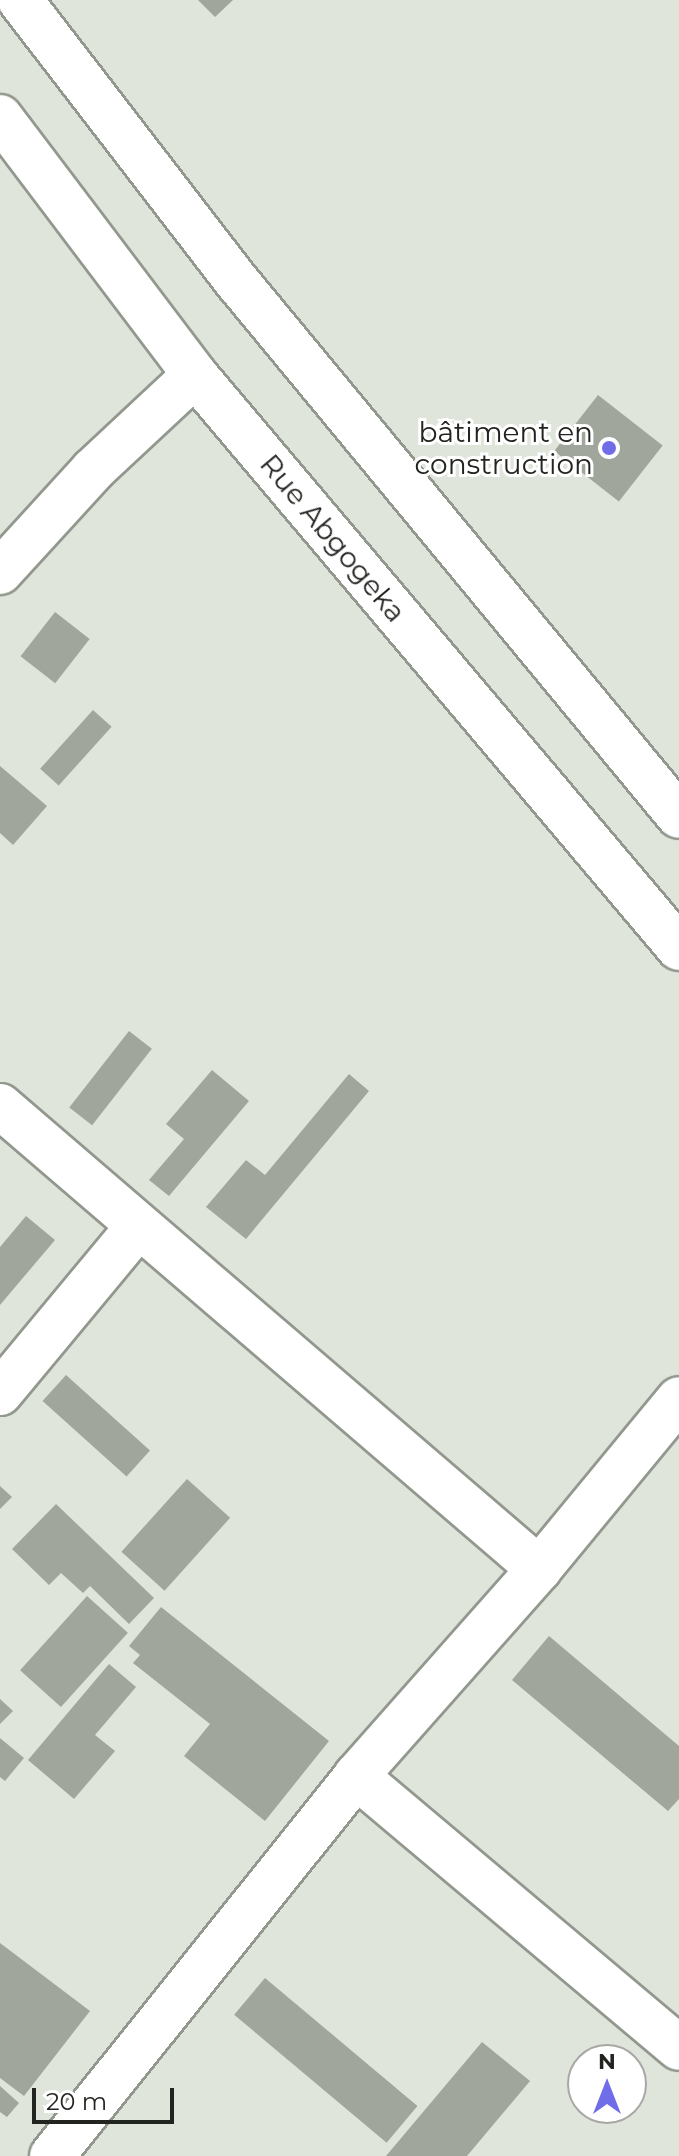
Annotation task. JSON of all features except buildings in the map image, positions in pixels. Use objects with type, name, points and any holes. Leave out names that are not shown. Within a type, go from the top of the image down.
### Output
[{"type":"street","points":[[20,0],[239,284],[679,816]]},
{"type":"street","name":"Rue Abgogeka","points":[[0,117],[195,375],[679,948]]},
{"type":"street","points":[[0,572],[93,470],[195,375]]},
{"type":"street","points":[[0,1106],[539,1569]]},
{"type":"street","points":[[0,1393],[138,1227]]},
{"type":"street","points":[[52,2156],[356,1776],[539,1569],[679,1399]]},
{"type":"street","points":[[356,1776],[679,2048]]},
{"type":"place","name":"bâtiment en construction","points":[[609,448]]}]
